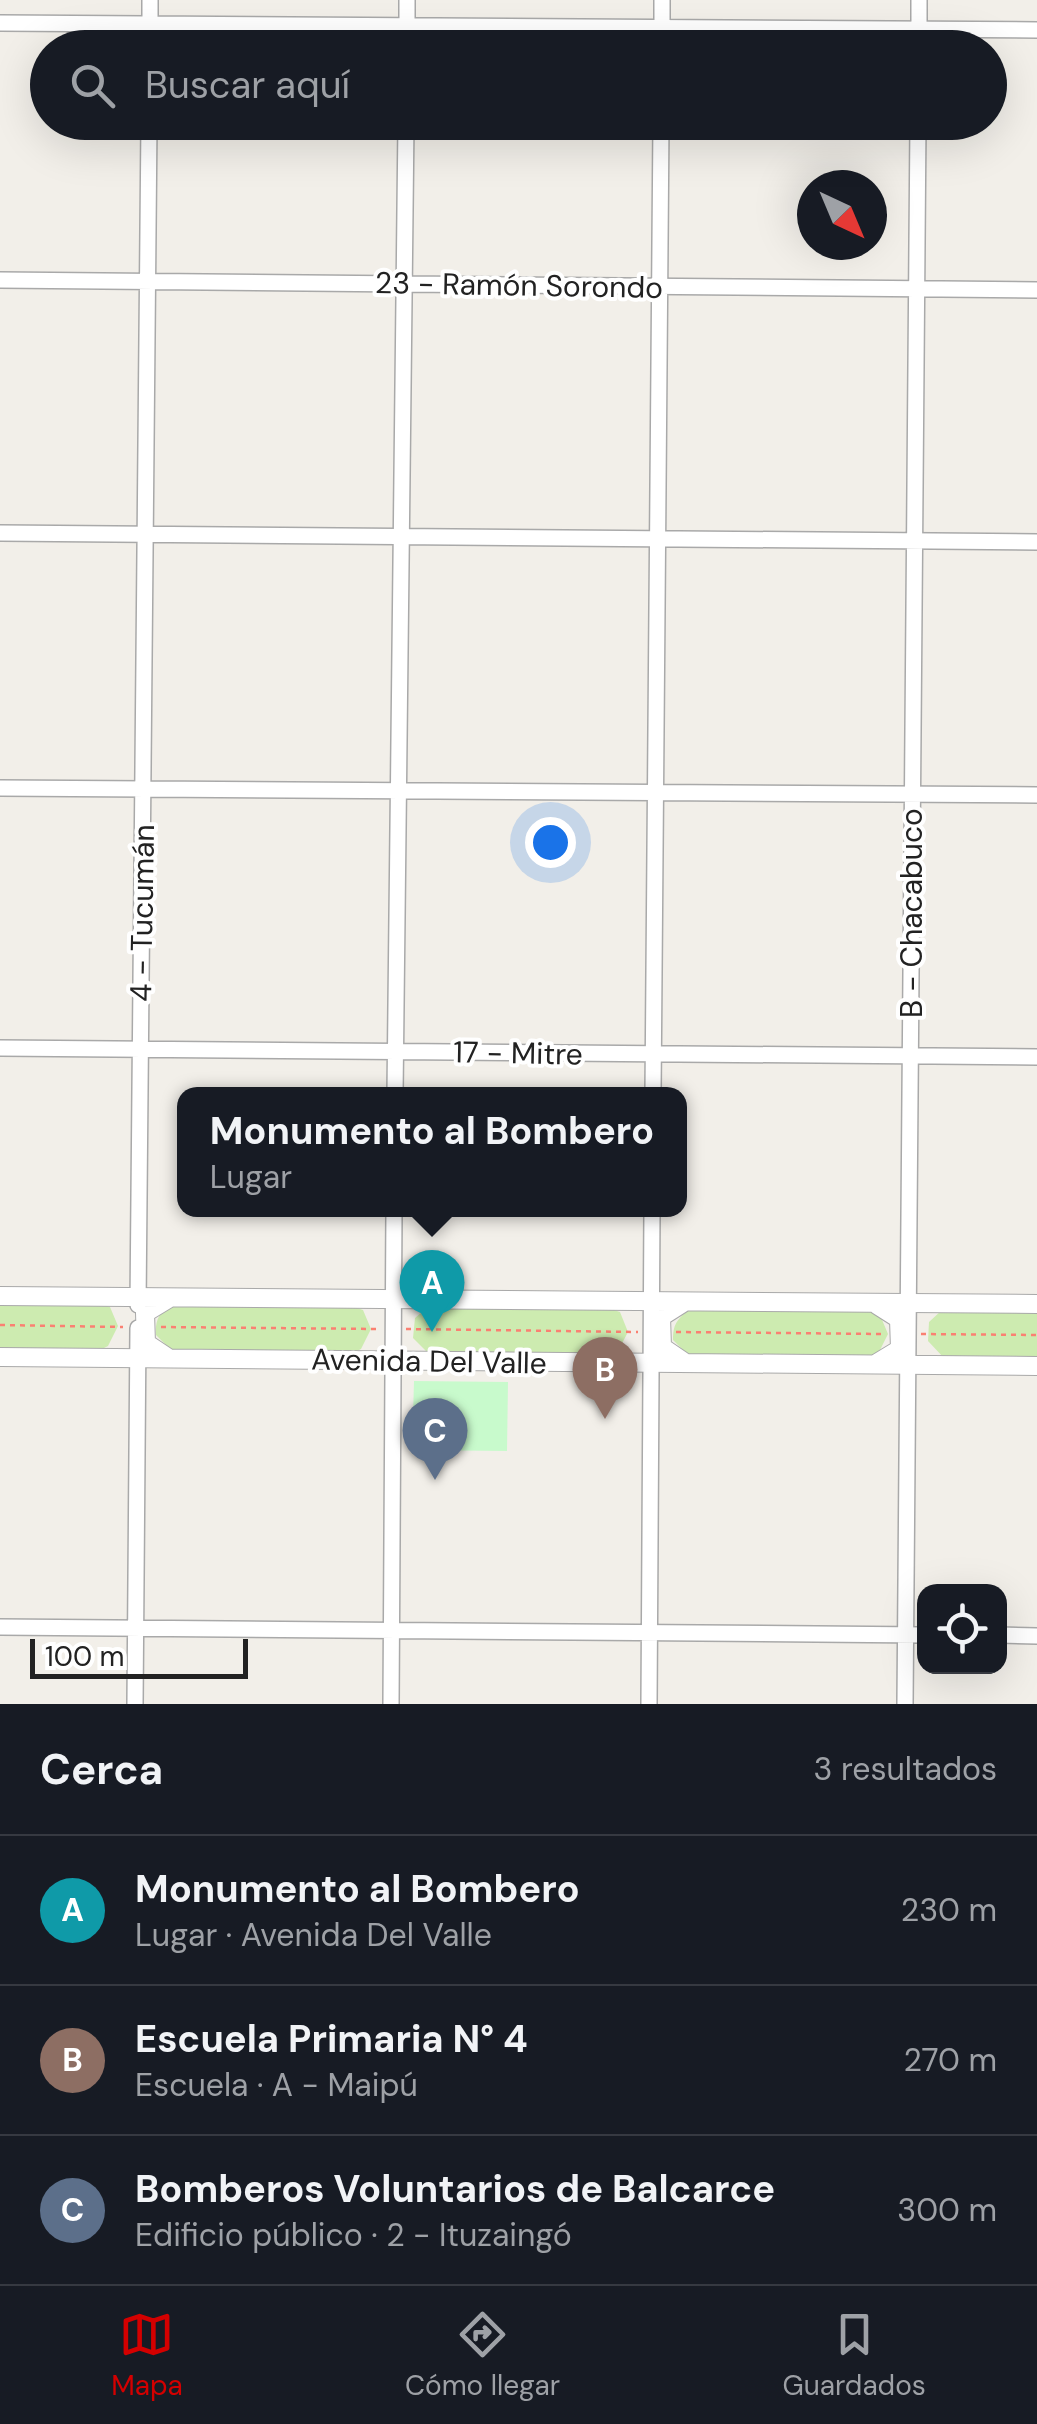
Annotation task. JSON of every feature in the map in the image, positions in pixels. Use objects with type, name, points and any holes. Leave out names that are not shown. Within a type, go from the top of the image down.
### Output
[{"type":"street","points":[[150,0],[150,30]]},
{"type":"street","points":[[407,0],[407,30]]},
{"type":"street","points":[[662,0],[662,28]]},
{"type":"street","points":[[919,0],[919,29]]},
{"type":"street","points":[[0,23],[1037,30]]},
{"type":"street","name":"4 - Tucumán","points":[[135,1704],[149,140]]},
{"type":"street","points":[[395,1087],[406,140]]},
{"type":"street","points":[[653,1087],[661,140]]},
{"type":"street","name":"B - Chacabuco","points":[[904,1704],[918,140]]},
{"type":"street","name":"23 - Ramón Sorondo","points":[[0,280],[1037,290]]},
{"type":"street","points":[[0,534],[1037,542]]},
{"type":"street","points":[[0,788],[1037,795]]},
{"type":"street","name":"17 - Mitre","points":[[0,1048],[1037,1057]]},
{"type":"street","points":[[390,1704],[394,1217]]},
{"type":"street","points":[[649,1704],[651,1363],[655,1332],[652,1217]]},
{"type":"street","name":"Avenida Del Valle","points":[[0,1296],[1037,1304]]},
{"type":"street","points":[[170,1358],[146,1343],[140,1327],[144,1313],[155,1303],[173,1297]]},
{"type":"street","points":[[687,1363],[662,1346],[655,1332],[661,1317],[672,1306],[688,1301]]},
{"type":"street","points":[[872,1365],[890,1359],[905,1334],[898,1319],[874,1303]]},
{"type":"street","name":"Avenida Del Valle","points":[[0,1357],[1037,1366]]},
{"type":"street","points":[[0,1627],[917,1635]]},
{"type":"street","points":[[1007,1636],[1037,1636]]},
{"type":"path","points":[[0,1326],[1037,1335]]},
{"type":"green space","points":[[0,1302],[98,1303],[110,1307],[118,1326],[108,1346],[98,1351],[0,1350]]},
{"type":"green space","points":[[171,1304],[351,1306],[363,1310],[371,1329],[361,1349],[351,1354],[173,1352],[156,1335],[159,1317]]},
{"type":"green space","points":[[428,1307],[608,1308],[620,1312],[628,1332],[618,1351],[608,1356],[430,1355],[413,1338],[415,1318]]},
{"type":"green space","points":[[688,1310],[868,1311],[880,1315],[888,1334],[878,1354],[868,1359],[690,1357],[673,1340],[676,1323]]},
{"type":"green space","points":[[942,1310],[1037,1311],[1037,1359],[944,1358],[928,1341],[929,1322]]},
{"type":"green space","points":[[414,1381],[508,1382],[507,1451],[412,1450]]},
{"type":"place","name":"Monumento al Bombero","points":[[432,1332]]},
{"type":"place","name":"Escuela Primaria N° 4","points":[[605,1419]]},
{"type":"place","name":"Bomberos Voluntarios de Balcarce","points":[[435,1480]]}]
